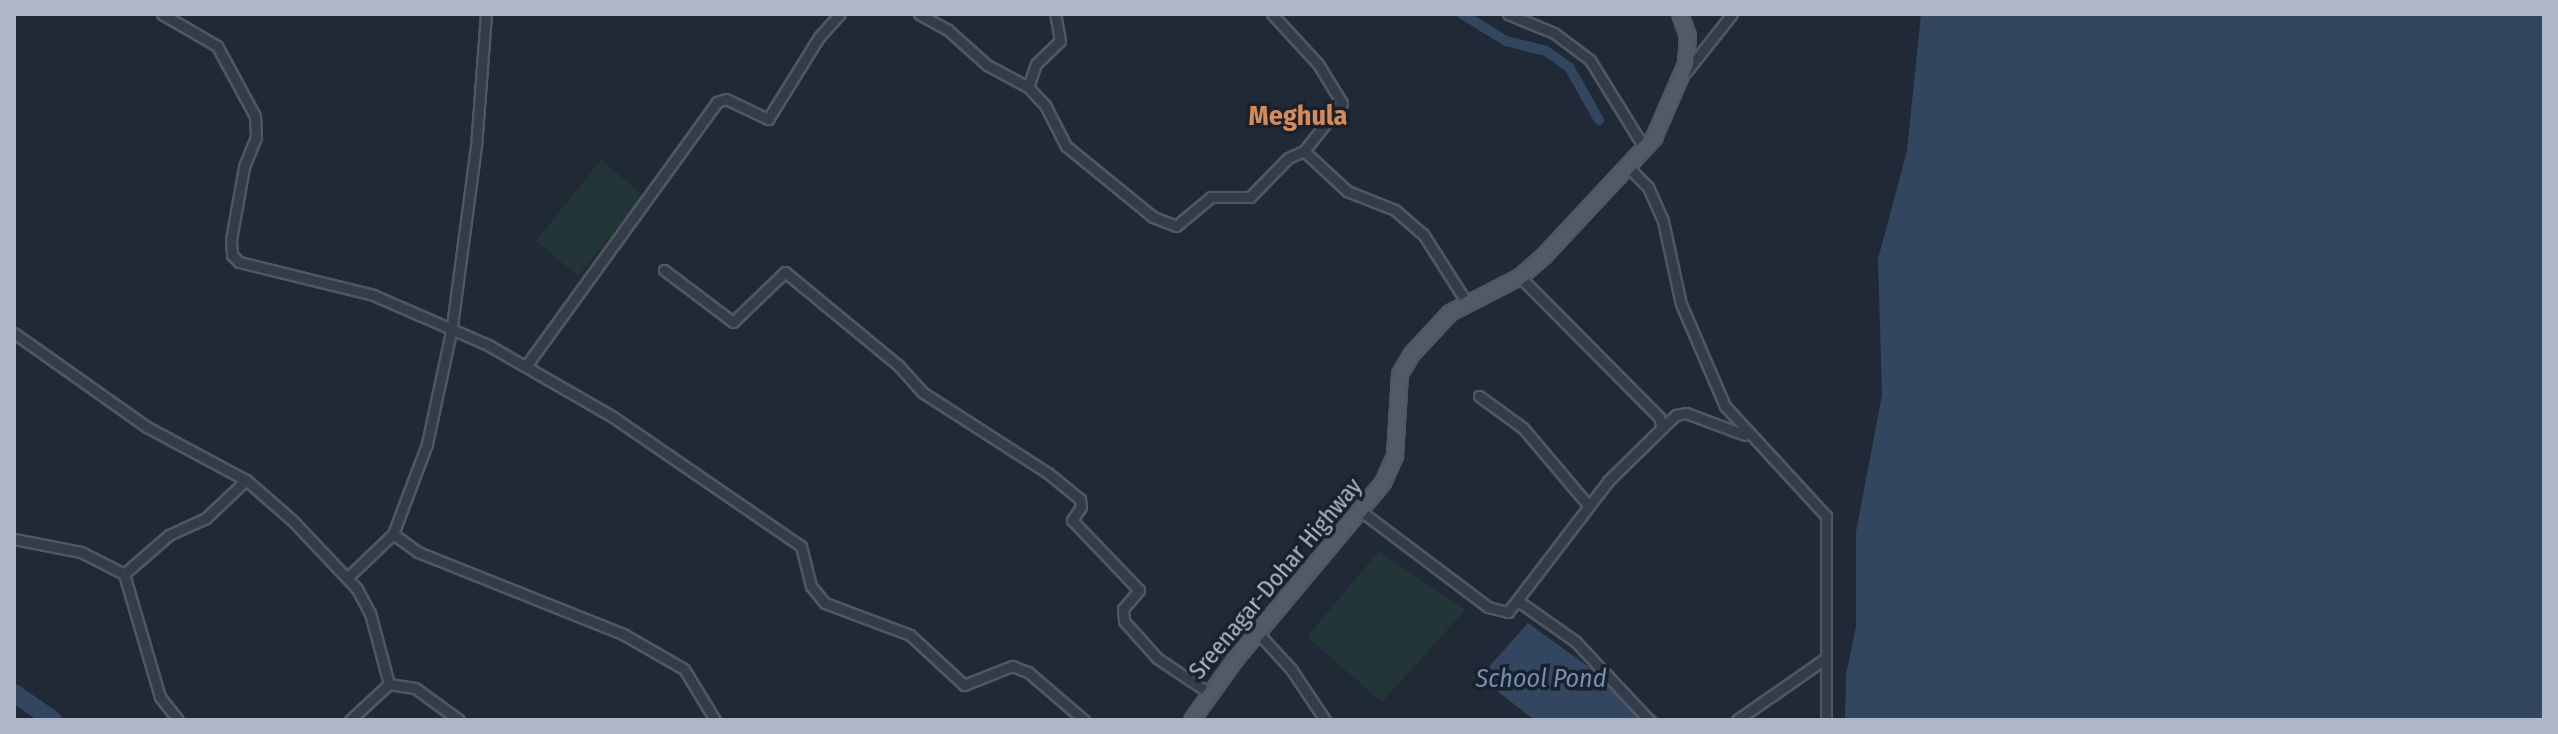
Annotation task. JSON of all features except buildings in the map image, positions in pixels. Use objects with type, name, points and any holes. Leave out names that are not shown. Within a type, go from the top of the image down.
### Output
[{"type":"main road","name":"Sreenagar-Dohar Highway","points":[[1192,720],[1209,693],[1258,633],[1362,512],[1395,456],[1400,374],[1427,337],[1467,303],[1520,277],[1645,149],[1681,77],[1688,36],[1680,14]]},
{"type":"street","points":[[162,14],[217,46],[255,116],[256,137],[244,167],[232,255],[246,266],[373,295],[452,327],[526,366],[613,417],[801,546],[811,586],[825,603],[910,635],[964,685],[1012,666],[1028,672],[1084,720]]},
{"type":"street","points":[[347,578],[393,534],[427,444],[452,327],[476,146],[486,14]]},
{"type":"street","points":[[526,366],[717,102],[726,99],[768,119],[819,37],[840,14]]},
{"type":"street","points":[[919,14],[948,30],[987,65],[1028,87],[1045,105],[1066,146],[1099,177],[1153,217],[1176,226],[1211,197],[1250,197],[1288,158],[1304,151],[1342,103],[1318,64],[1272,14]]},
{"type":"street","points":[[1028,87],[1036,64],[1060,41],[1055,14]]},
{"type":"street","points":[[1508,14],[1554,33],[1590,60],[1645,149]]},
{"type":"street","points":[[1681,77],[1732,14]]},
{"type":"street","points":[[1304,151],[1347,191],[1395,210],[1423,234],[1467,303]]},
{"type":"street","points":[[1629,168],[1648,187],[1663,221],[1681,304],[1714,385],[1747,436],[1826,516],[1826,720]]},
{"type":"street","points":[[664,270],[733,322],[785,272],[898,365],[922,392],[1049,474],[1080,499],[1081,507],[1072,520],[1139,590],[1123,609],[1124,621],[1157,658],[1209,693]]},
{"type":"street","points":[[1520,277],[1659,417],[1662,428]]},
{"type":"street","points":[[14,333],[147,427],[246,480],[347,578],[370,613],[389,684]]},
{"type":"street","points":[[1479,396],[1523,428],[1589,506]]},
{"type":"street","points":[[1362,512],[1446,570],[1488,607],[1508,612],[1589,506],[1676,415],[1686,413],[1747,436]]},
{"type":"street","points":[[124,574],[169,535],[206,518],[246,480]]},
{"type":"street","points":[[393,534],[418,552],[623,634],[684,669],[715,720]]},
{"type":"street","points":[[14,539],[81,552],[124,574],[160,697],[178,720]]},
{"type":"street","points":[[1518,601],[1575,641],[1649,720]]},
{"type":"street","points":[[1258,633],[1291,669],[1325,720]]},
{"type":"street","points":[[1737,720],[1826,658]]},
{"type":"street","points":[[350,720],[389,684]]},
{"type":"street","points":[[389,684],[415,688],[459,720]]},
{"type":"green space","points":[[601,160],[644,196],[578,276],[536,241]]},
{"type":"green space","points":[[1379,551],[1465,610],[1382,702],[1307,637]]},
{"type":"water","points":[[1921,14],[2544,14],[2544,720],[1845,720],[1846,675],[1856,627],[1856,532],[1882,395],[1878,259],[1907,151]]},
{"type":"water","name":"School Pond","points":[[1528,623],[1662,720],[1534,720],[1480,677]]},
{"type":"waterway","points":[[1462,14],[1506,41],[1546,51],[1569,67],[1599,120]]},
{"type":"waterway","points":[[14,693],[53,720]]},
{"type":"district","name":"Meghula","points":[[1298,116]]}]
